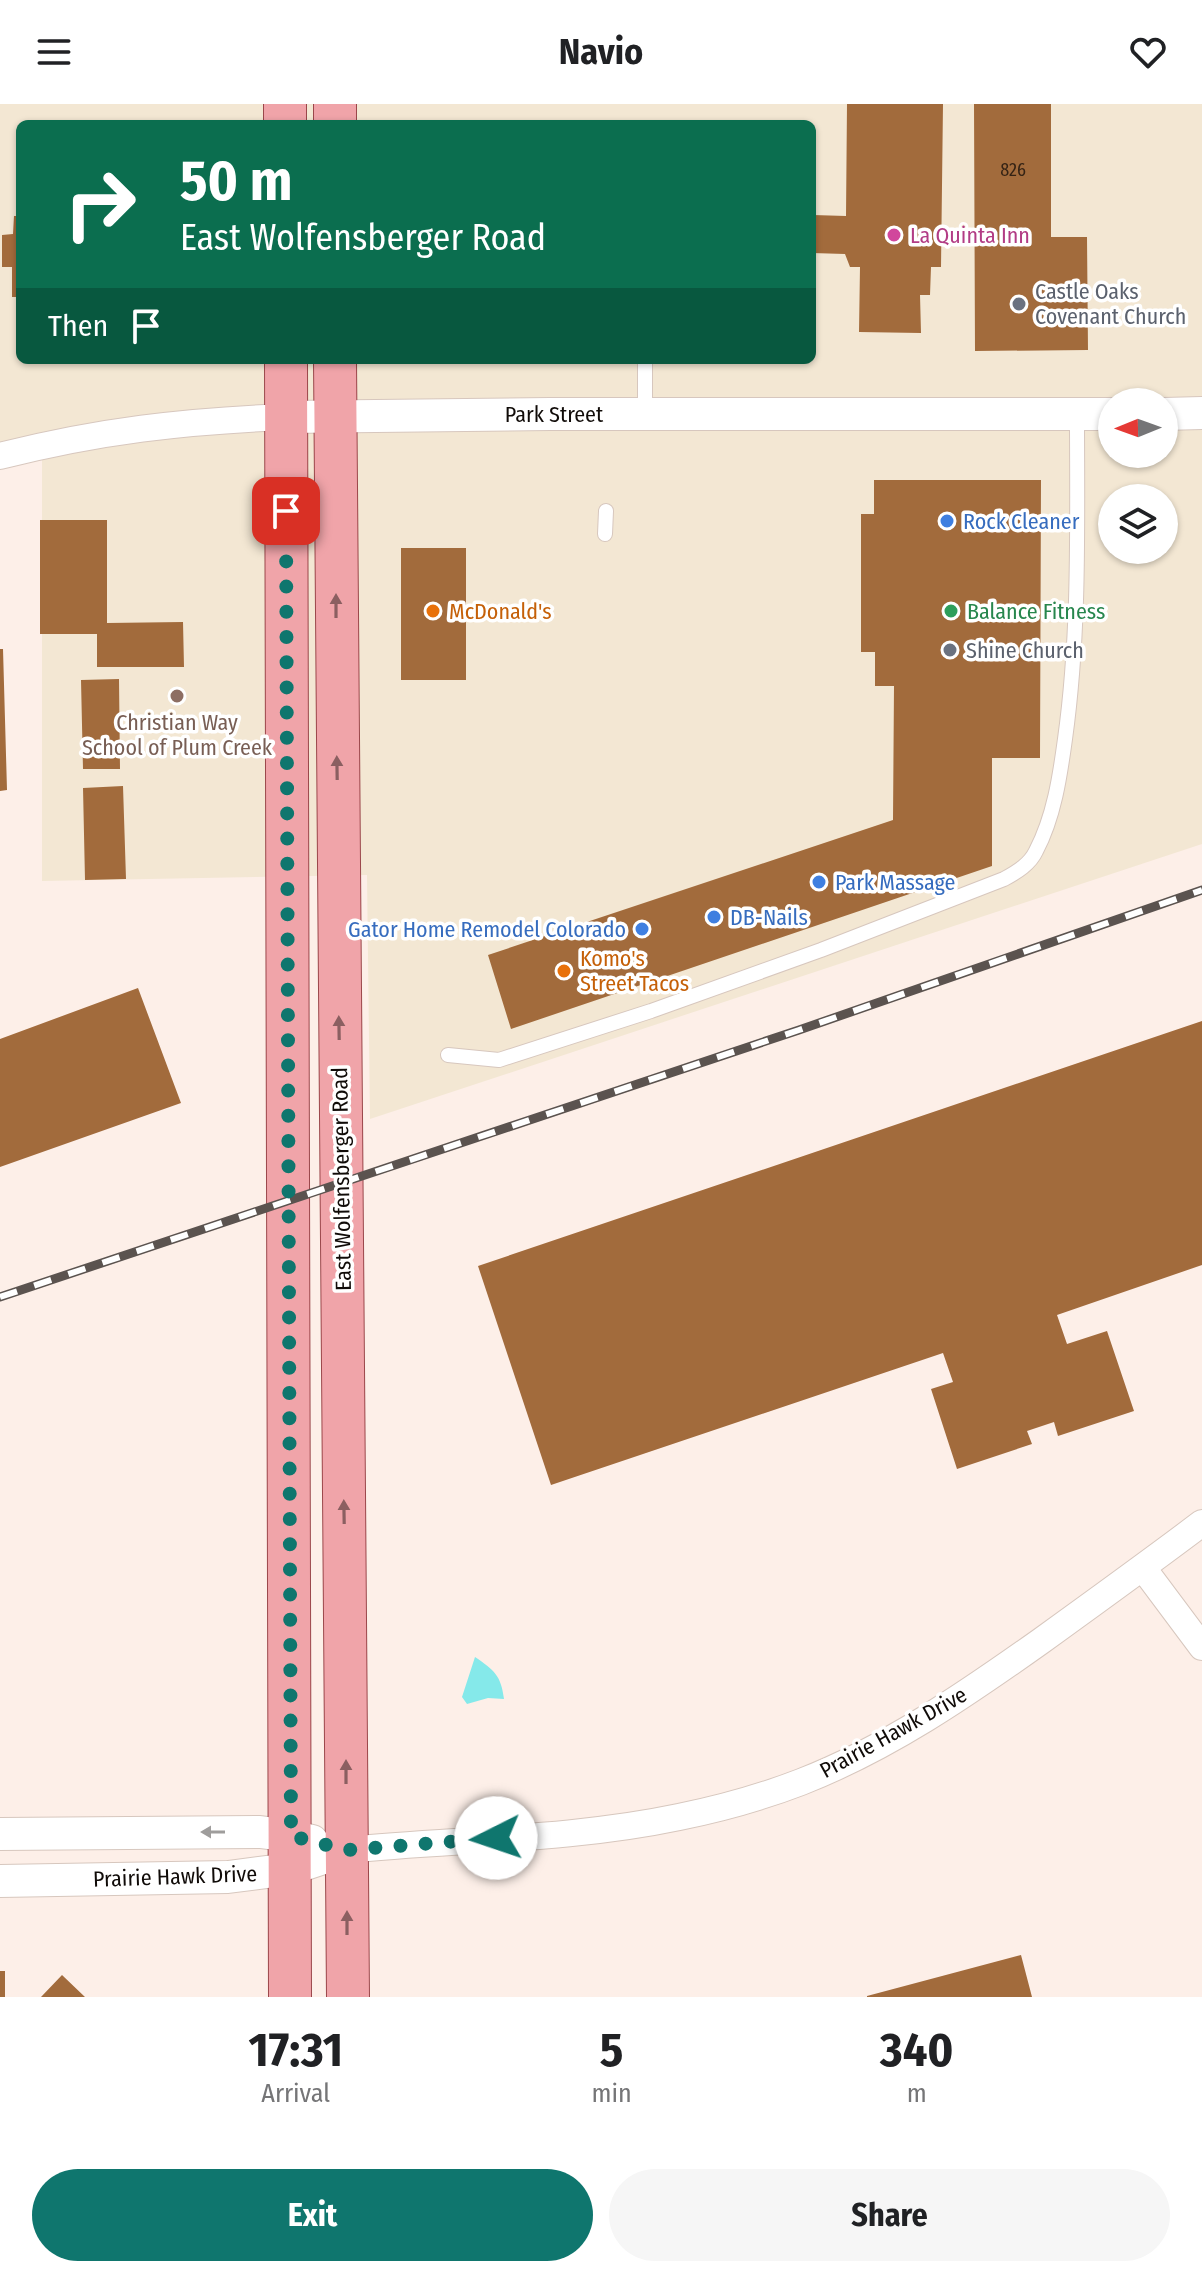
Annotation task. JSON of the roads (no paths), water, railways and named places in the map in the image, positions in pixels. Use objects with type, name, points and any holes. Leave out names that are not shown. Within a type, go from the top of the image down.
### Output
[{"type":"main road","points":[[286,364],[290,1997]]},
{"type":"main road","name":"East Wolfensberger Road","points":[[335,364],[348,1997]]},
{"type":"street","points":[[1178,414],[1202,413]]},
{"type":"street","name":"Park Street","points":[[0,456],[94,434],[157,425],[335,415],[1098,414]]},
{"type":"street","name":"Prairie Hawk Drive","points":[[0,1881],[228,1877],[290,1852],[618,1827],[730,1804],[800,1783],[862,1755],[919,1723],[995,1673],[1202,1523]]},
{"type":"street","points":[[1143,1568],[1202,1647]]},
{"type":"street","name":"Prairie Hawk Drive","points":[[0,1834],[260,1832],[290,1852]]},
{"type":"lane","points":[[645,364],[645,415]]},
{"type":"lane","points":[[448,1055],[499,1060],[636,1016],[821,950],[1004,879],[1022,868],[1036,853],[1047,823],[1059,779],[1068,713],[1074,662],[1077,414]]},
{"type":"lane","points":[[605,534],[606,511]]},
{"type":"water","points":[[475,1657],[496,1674],[504,1699],[488,1698],[467,1704],[462,1697]]},
{"type":"railway","points":[[0,1297],[799,1030],[1202,890]]},
{"type":"place","name":"La Quinta Inn","points":[[894,235]]},
{"type":"place","name":"Castle Oaks Covenant Church","points":[[1019,304]]},
{"type":"place","name":"Rock Cleaner","points":[[947,521]]},
{"type":"place","name":"McDonald's","points":[[433,611]]},
{"type":"place","name":"Balance Fitness","points":[[951,611]]},
{"type":"place","name":"Shine Church","points":[[950,650]]},
{"type":"place","name":"Christian Way School of Plum Creek","points":[[177,696]]},
{"type":"place","name":"Park Massage","points":[[819,882]]},
{"type":"place","name":"DB-Nails","points":[[714,917]]},
{"type":"place","name":"Gator Home Remodel Colorado","points":[[642,929]]},
{"type":"place","name":"Komo's Street Tacos","points":[[564,971]]}]
